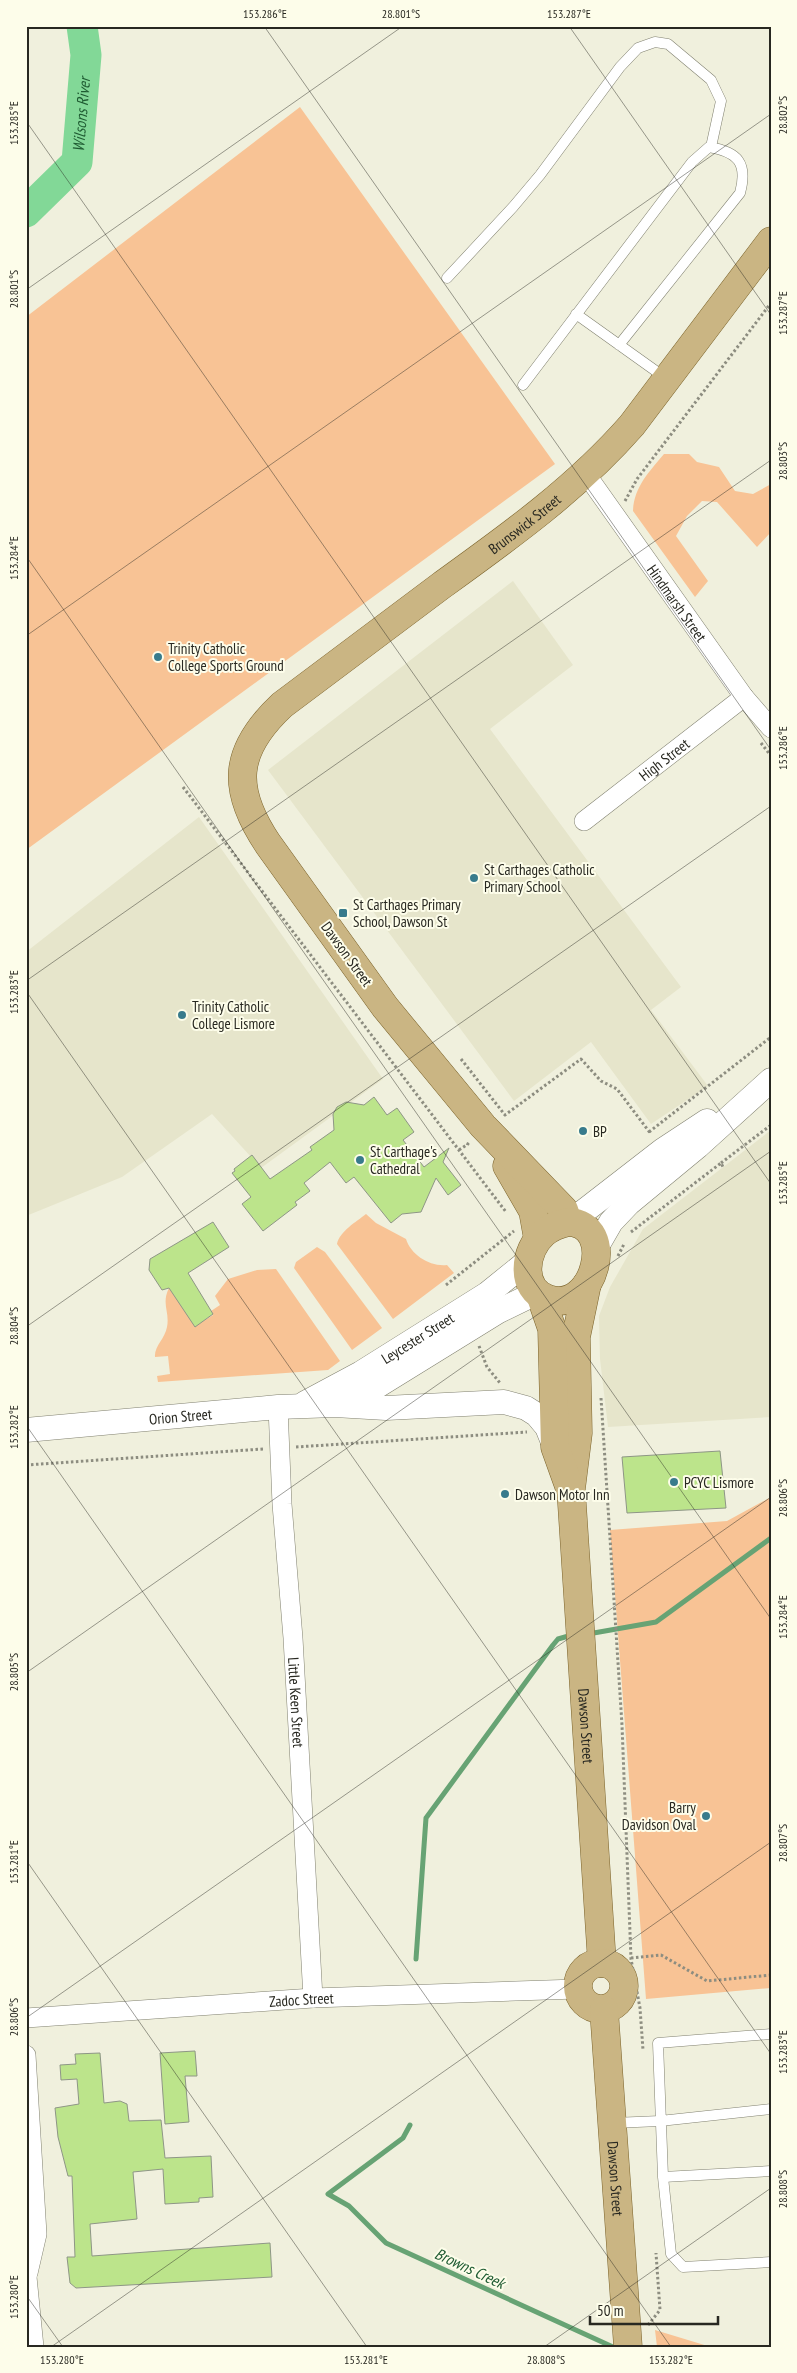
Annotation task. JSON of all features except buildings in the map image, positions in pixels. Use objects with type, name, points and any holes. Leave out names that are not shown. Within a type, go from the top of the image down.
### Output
[{"type":"main road","name":"Brunswick Street","points":[[243,767],[246,754],[259,728],[282,705],[509,537],[586,474],[632,425],[771,241]]},
{"type":"main road","name":"Dawson Street","points":[[243,767],[242,786],[247,806],[258,830],[385,1007],[483,1126],[564,1210],[572,1222]]},
{"type":"main road","name":"Dawson Street","points":[[483,1126],[533,1211],[528,1242]]},
{"type":"main road","points":[[572,1222],[588,1232],[606,1255],[596,1259],[587,1284],[575,1297],[553,1301],[539,1295],[528,1277],[528,1242],[552,1228],[572,1222]]},
{"type":"main road","name":"Dawson Street","points":[[587,1284],[576,1337],[578,1433],[571,1489],[582,1633],[602,1963]]},
{"type":"main road","name":"Dawson Street","points":[[539,1295],[553,1338],[555,1447],[571,1489]]},
{"type":"main road","points":[[602,1963],[620,1972],[624,1985],[624,1992],[617,2004],[604,2010],[597,2010],[584,2003],[577,1989],[582,1973],[591,1965],[602,1963]]},
{"type":"main road","name":"Dawson Street","points":[[604,2010],[612,2124],[633,2329]]},
{"type":"street","name":"Hindmarsh Street","points":[[586,474],[744,697],[771,728]]},
{"type":"street","name":"High Street","points":[[584,821],[744,697]]},
{"type":"street","points":[[572,1222],[664,1150],[764,1085]]},
{"type":"street","points":[[606,1255],[611,1222],[629,1203],[698,1146],[764,1085]]},
{"type":"street","name":"Leycester Street","points":[[289,1407],[353,1377],[487,1294],[528,1242]]},
{"type":"street","name":"Orion Street","points":[[335,1405],[374,1388],[497,1312],[539,1295]]},
{"type":"street","name":"Orion Street","points":[[26,1430],[289,1407],[335,1405],[386,1408],[514,1403],[537,1415],[546,1427],[555,1447]]},
{"type":"street","name":"Little Keen Street","points":[[289,1407],[282,1504],[292,1638],[312,1998]]},
{"type":"street","name":"Zadoc Street","points":[[26,2018],[312,1998],[577,1989]]},
{"type":"street","points":[[26,2055],[37,2234],[27,2270],[34,2347]]},
{"type":"lane","points":[[447,278],[518,201],[620,67],[638,48],[655,42],[668,44],[711,80],[721,101],[711,147]]},
{"type":"lane","points":[[523,384],[700,152],[711,147],[729,151],[740,161],[745,176],[740,193],[619,345]]},
{"type":"lane","points":[[576,314],[667,379]]},
{"type":"lane","points":[[771,2034],[658,2043],[663,2177],[671,2254],[683,2266],[771,2262]]},
{"type":"lane","points":[[612,2124],[660,2121],[771,2109]]},
{"type":"lane","points":[[663,2177],[771,2171]]},
{"type":"path","points":[[617,517],[637,479],[771,303]]},
{"type":"path","points":[[183,787],[511,1218]]},
{"type":"path","points":[[462,1059],[505,1115],[581,1059],[601,1081],[617,1089],[649,1132],[771,1037]]},
{"type":"path","points":[[606,1255],[632,1232],[691,1186],[722,1165],[771,1125]]},
{"type":"path","points":[[687,1181],[691,1186]]},
{"type":"path","points":[[446,1285],[512,1234],[528,1242]]},
{"type":"path","points":[[479,1345],[487,1367],[502,1384]]},
{"type":"path","points":[[601,1394],[617,1636],[631,1958],[640,2008],[644,2055]]},
{"type":"path","points":[[631,1958],[661,1954],[707,1981],[771,1975]]},
{"type":"path","points":[[633,2329],[660,2310],[656,2251]]},
{"type":"shaded area","name":"Trinity Catholic College Sports Ground","points":[[300,107],[555,464],[26,850],[26,317]]},
{"type":"shaded area","points":[[664,454],[689,454],[697,462],[719,467],[735,491],[753,494],[771,484],[771,532],[757,547],[717,502],[702,501],[687,516],[676,536],[708,581],[695,597],[633,511],[639,487]]},
{"type":"shaded area","name":"St Carthages Catholic Primary School","points":[[513,581],[573,665],[490,729],[681,987],[651,1010],[708,1086],[651,1124],[591,1042],[514,1101],[268,770]]},
{"type":"shaded area","name":"Trinity Catholic College Lismore","points":[[199,817],[383,1079],[261,1168],[212,1114],[122,1177],[26,1216],[26,952]]},
{"type":"shaded area","points":[[771,1130],[771,1417],[608,1427],[600,1359],[599,1316],[610,1287],[643,1229]]},
{"type":"shaded area","points":[[366,1214],[376,1223],[406,1239],[412,1250],[422,1259],[434,1264],[447,1265],[454,1273],[393,1319],[337,1244],[341,1235]]},
{"type":"shaded area","points":[[317,1247],[325,1252],[382,1328],[352,1350],[294,1268],[296,1262]]},
{"type":"shaded area","points":[[276,1269],[340,1361],[328,1370],[158,1382],[157,1376],[170,1374],[168,1356],[155,1357],[156,1349],[167,1327],[166,1299],[169,1288],[195,1326],[213,1315],[211,1311],[220,1305],[215,1296],[228,1279],[257,1270]]},
{"type":"shaded area","points":[[771,1497],[771,1988],[646,1999],[610,1530],[727,1521]]},
{"type":"shaded area","points":[[655,2330],[711,2347],[657,2347]]},
{"type":"waterway","name":"Wilsons River","points":[[26,212],[77,162],[86,55],[82,26]]},
{"type":"waterway","points":[[588,1634],[656,1622],[771,1538]]},
{"type":"waterway","points":[[416,1959],[426,1818],[553,1645],[558,1639],[572,1635]]},
{"type":"waterway","name":"Browns Creek","points":[[410,2125],[403,2138],[328,2194],[349,2206],[386,2243],[613,2347]]},
{"type":"place","name":"Trinity Catholic College Sports Ground","points":[[158,657]]},
{"type":"place","name":"St Carthages Catholic Primary School","points":[[474,878]]},
{"type":"place","name":"St Carthages Primary School, Dawson St","points":[[343,913]]},
{"type":"place","name":"Trinity Catholic College Lismore","points":[[182,1015]]},
{"type":"place","name":"BP","points":[[583,1131]]},
{"type":"place","name":"St Carthage's Cathedral","points":[[360,1160]]},
{"type":"place","name":"PCYC Lismore","points":[[674,1482]]},
{"type":"place","name":"Dawson Motor Inn","points":[[505,1494]]},
{"type":"place","name":"Barry Davidson Oval","points":[[706,1816]]}]
